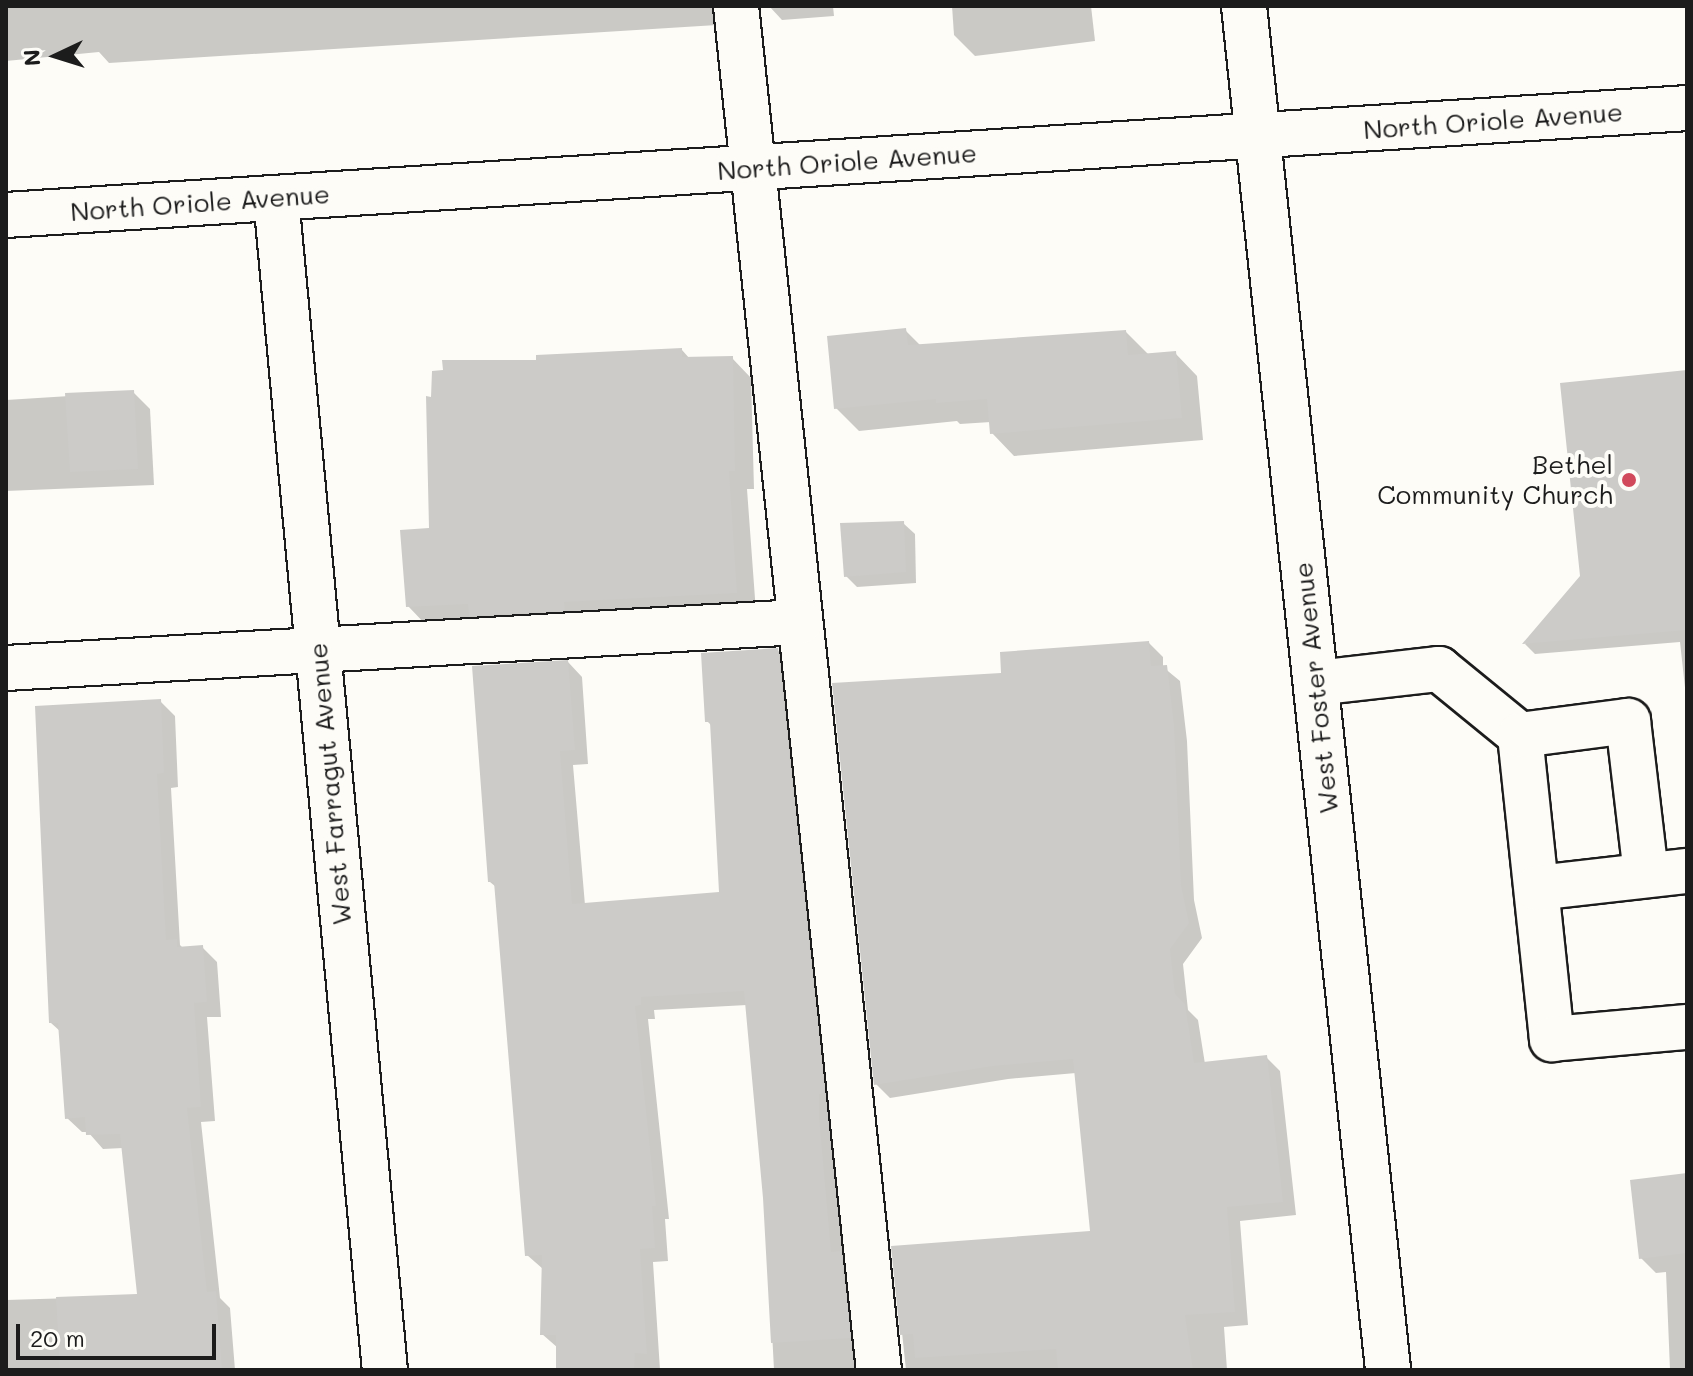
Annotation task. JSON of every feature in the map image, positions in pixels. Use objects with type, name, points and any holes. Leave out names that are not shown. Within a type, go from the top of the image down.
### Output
[{"type":"street","points":[[736,6],[879,1370]]},
{"type":"street","name":"West Foster Avenue","points":[[1244,6],[1388,1370]]},
{"type":"street","name":"North Oriole Avenue","points":[[6,215],[1687,108]]},
{"type":"street","name":"West Farragut Avenue","points":[[276,198],[385,1370]]},
{"type":"street","points":[[6,668],[800,622]]},
{"type":"street","points":[[1316,683],[1439,669],[1520,735],[1552,1039],[1687,1027]]},
{"type":"street","points":[[1520,735],[1628,721],[1666,873],[1537,888]]},
{"type":"building","points":[[906,328],[908,345],[1126,330],[1128,355],[1176,351],[1182,418],[990,434],[987,399],[936,403],[936,399],[834,409],[827,336]]},
{"type":"building","points":[[682,348],[682,357],[733,356],[735,471],[729,471],[737,593],[564,602],[565,611],[469,616],[468,604],[406,607],[400,530],[429,528],[426,396],[431,397],[432,371],[443,370],[442,360],[536,360],[536,355]]},
{"type":"building","name":"Bethel Community Church","points":[[1687,370],[1687,630],[1522,644],[1580,576],[1560,383]]},
{"type":"building","points":[[134,390],[138,469],[70,472],[65,393]]},
{"type":"building","points":[[904,521],[906,572],[844,577],[840,523]]},
{"type":"building","points":[[1149,641],[1151,666],[1167,665],[1174,725],[1181,885],[1189,923],[1170,949],[1175,994],[1185,1004],[1194,1063],[1267,1055],[1283,1202],[1227,1207],[1235,1312],[1185,1315],[1193,1370],[1058,1370],[1056,1349],[915,1358],[913,1334],[900,1335],[891,1246],[1090,1231],[1073,1059],[993,1066],[874,1085],[832,683],[1001,673],[1000,652]]},
{"type":"building","points":[[778,648],[825,1093],[819,1094],[819,1116],[831,1252],[841,1251],[851,1338],[771,1343],[763,1198],[744,991],[641,997],[641,1005],[635,1006],[656,1206],[652,1206],[655,1248],[640,1249],[647,1354],[635,1353],[634,1370],[556,1369],[556,1335],[540,1335],[542,1255],[525,1256],[494,882],[488,882],[472,666],[568,660],[575,750],[560,751],[572,904],[719,892],[710,722],[705,722],[701,653]]},
{"type":"building","points":[[161,699],[164,773],[157,774],[166,940],[177,939],[177,947],[203,945],[207,1002],[194,1003],[201,1107],[187,1108],[207,1292],[216,1291],[222,1370],[60,1370],[56,1297],[137,1294],[120,1134],[86,1135],[85,1117],[65,1119],[58,1023],[49,1023],[35,706]]},
{"type":"building","points":[[1687,1173],[1687,1253],[1639,1259],[1630,1180]]},
{"type":"place","name":"Bethel Community Church","points":[[1629,480]]}]
